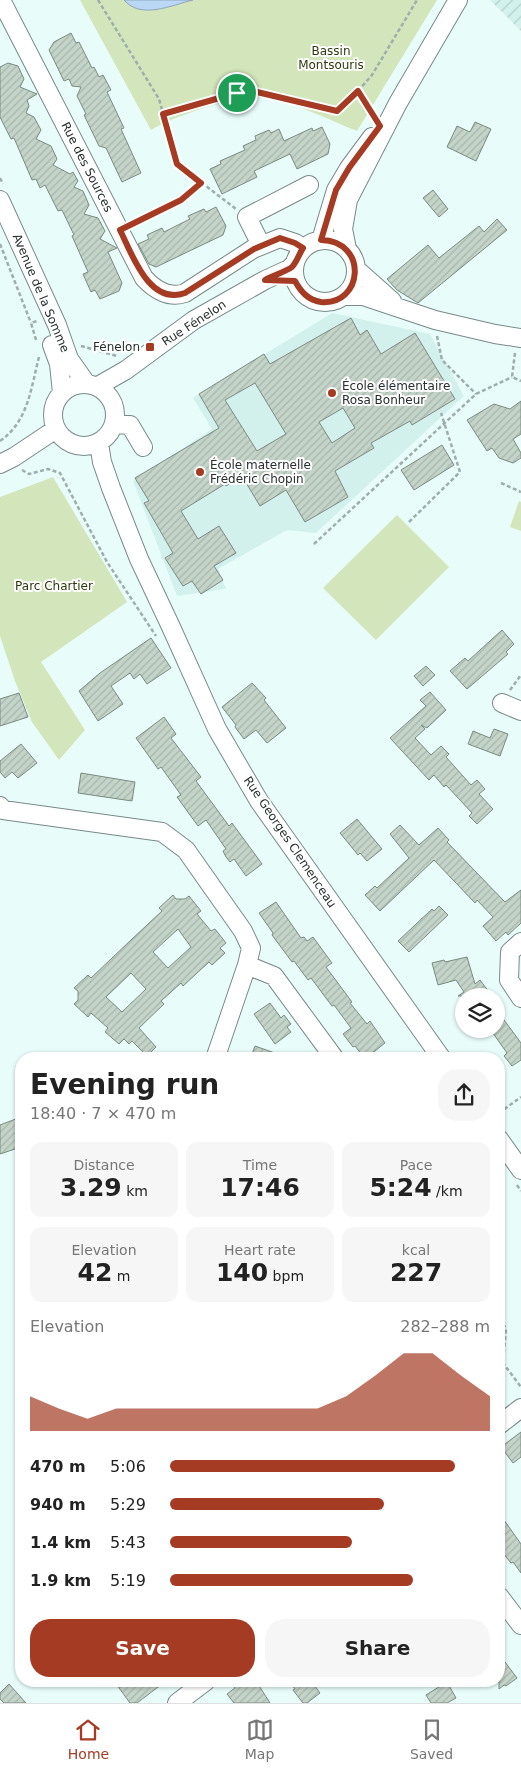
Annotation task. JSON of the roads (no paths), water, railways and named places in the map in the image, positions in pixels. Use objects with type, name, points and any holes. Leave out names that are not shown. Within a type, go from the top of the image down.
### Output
[{"type":"street","name":"Rue des Sources","points":[[1,0],[144,278],[152,287],[162,292],[180,295],[261,245],[280,238],[303,248]]},
{"type":"street","points":[[346,249],[343,229],[348,200],[398,103],[458,0]]},
{"type":"street","points":[[321,240],[336,190],[349,168],[398,103]]},
{"type":"street","points":[[261,245],[247,218],[309,185]]},
{"type":"street","name":"Avenue de la Somme","points":[[0,200],[57,325],[70,359],[92,384]]},
{"type":"street","name":"Avenue de la Somme","points":[[0,222],[47,329],[59,364],[62,393]]},
{"type":"street","points":[[356,269],[350,288],[343,296],[326,302],[308,297],[300,290],[295,273],[298,256],[303,248],[321,240],[330,240],[346,249],[351,255],[356,269],[393,302],[420,315]]},
{"type":"street","name":"Rue Fénelon","points":[[92,384],[126,370],[194,320],[265,280],[289,269],[295,273]]},
{"type":"street","points":[[343,296],[363,296],[420,315],[495,334],[521,338]]},
{"type":"street","name":"Rue Fénelon","points":[[112,399],[126,370]]},
{"type":"street","points":[[77,384],[92,384],[106,392],[112,399],[115,408],[115,424],[106,438],[99,443],[79,446],[70,443],[56,429],[53,420],[53,410],[56,401],[69,387],[77,384]]},
{"type":"street","points":[[115,424],[130,425],[143,447]]},
{"type":"street","points":[[0,464],[56,429]]},
{"type":"street","name":"Rue Georges Clemenceau","points":[[99,443],[102,462],[139,559],[217,729],[259,801],[437,1052]]},
{"type":"street","points":[[502,703],[521,712]]},
{"type":"street","points":[[0,806],[3,810],[162,832],[186,850],[244,932],[251,948],[218,1052]]},
{"type":"street","points":[[521,942],[510,952],[509,980],[521,998]]},
{"type":"street","points":[[247,965],[274,976],[330,1052]]},
{"type":"street","points":[[505,1147],[521,1170]]},
{"type":"street","points":[[505,1420],[521,1408]]},
{"type":"street","points":[[505,1604],[521,1625]]},
{"type":"street","points":[[177,1703],[198,1687]]},
{"type":"water","points":[[124,0],[193,0],[148,10],[131,6]]},
{"type":"place","name":"Fénelon","points":[[150,347]]},
{"type":"place","name":"École élémentaire Rosa Bonheur","points":[[332,393]]},
{"type":"place","name":"École maternelle Frédéric Chopin","points":[[200,472]]},
{"type":"park label","name":"Bassin Montsouris","points":[[331,58]]},
{"type":"park label","name":"Parc Chartier","points":[[54,586]]}]
